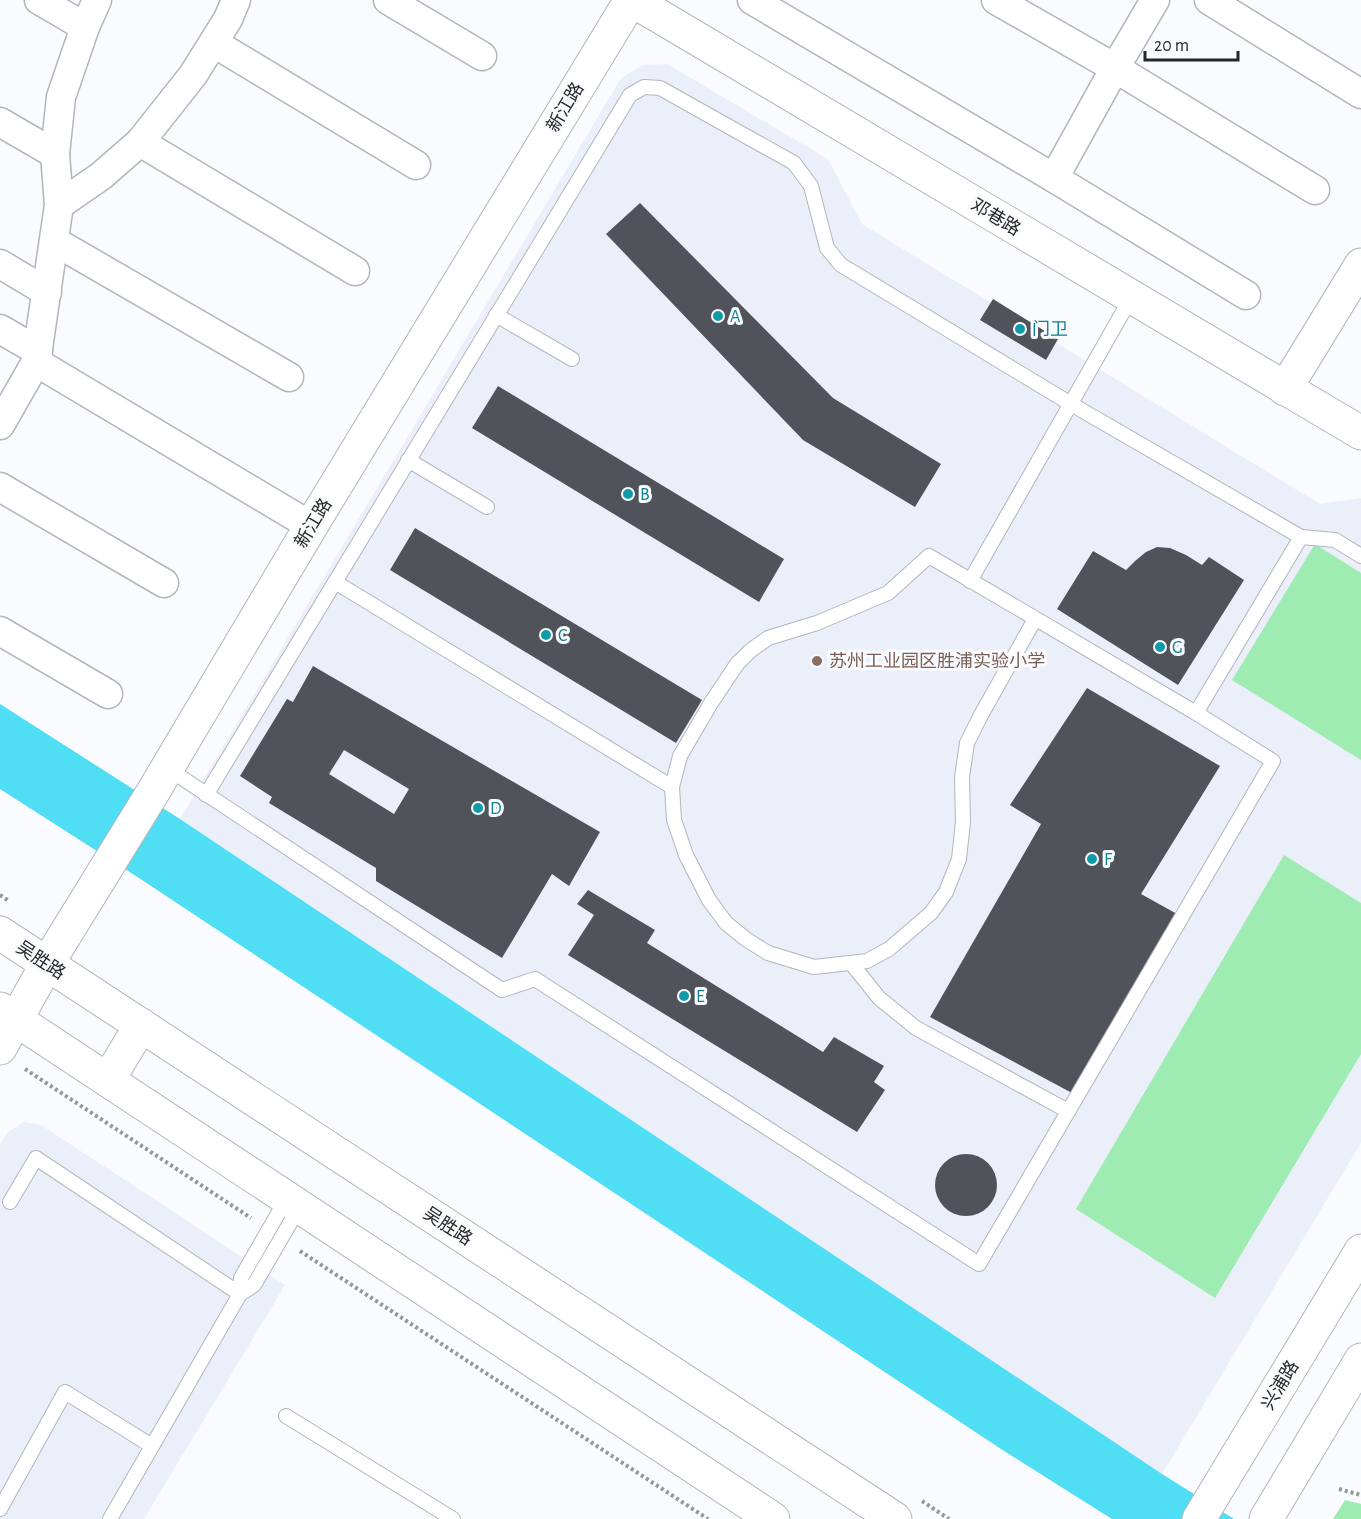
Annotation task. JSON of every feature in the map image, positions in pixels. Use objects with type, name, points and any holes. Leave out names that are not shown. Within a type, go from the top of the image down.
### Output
[{"type":"main road","name":"邓巷路","points":[[631,0],[1361,433]]},
{"type":"main road","name":"新江路","points":[[9,1055],[8,1014],[48,964],[631,0]]},
{"type":"main road","points":[[1286,389],[1361,265]]},
{"type":"main road","name":"吴胜路","points":[[0,933],[895,1519]]},
{"type":"main road","points":[[8,1014],[773,1519]]},
{"type":"main road","points":[[108,1080],[141,1025]]},
{"type":"main road","name":"兴浦路","points":[[1205,1508],[1361,1251]]},
{"type":"main road","points":[[1266,1519],[1361,1360]]},
{"type":"street","points":[[39,0],[85,27]]},
{"type":"street","points":[[0,425],[37,357],[59,205],[55,154],[61,97],[85,27],[98,0]]},
{"type":"street","points":[[59,205],[101,176],[140,142],[194,75],[228,19],[236,0]]},
{"type":"street","points":[[388,0],[482,56]]},
{"type":"street","points":[[752,0],[1054,178],[1246,295]]},
{"type":"street","points":[[996,0],[1115,68],[1315,190]]},
{"type":"street","points":[[1054,178],[1155,0]]},
{"type":"street","points":[[1209,0],[1361,94]]},
{"type":"street","points":[[214,43],[416,165]]},
{"type":"street","points":[[0,122],[55,154]]},
{"type":"street","points":[[140,142],[355,271]]},
{"type":"street","points":[[54,241],[289,377]]},
{"type":"street","points":[[0,264],[46,292]]},
{"type":"street","points":[[0,329],[37,357],[311,526]]},
{"type":"street","points":[[0,487],[164,584]]},
{"type":"street","points":[[0,631],[108,694]]},
{"type":"lane","points":[[206,795],[630,95],[644,87],[660,88],[794,163],[811,186],[827,248],[842,265],[1071,404],[1301,537],[1335,540],[1361,556]]},
{"type":"lane","points":[[970,581],[1132,296]]},
{"type":"lane","points":[[496,315],[572,359]]},
{"type":"lane","points":[[408,460],[487,507]]},
{"type":"lane","points":[[1196,713],[1301,537]]},
{"type":"lane","points":[[160,780],[206,795],[502,990],[535,979],[979,1264],[1273,761],[1196,713],[929,556],[888,593],[817,623],[768,638],[750,651],[737,664],[711,703],[680,756],[672,787],[674,820],[686,855],[709,900],[726,923],[768,953],[790,961],[814,967],[867,961],[889,949],[931,913],[946,892],[959,859],[963,822],[962,777],[967,743],[1035,619]]},
{"type":"lane","points":[[335,582],[672,787]]},
{"type":"lane","points":[[851,963],[879,998],[916,1028],[1068,1111]]},
{"type":"lane","points":[[10,1202],[36,1158],[240,1294]]},
{"type":"lane","points":[[110,1519],[240,1294],[241,1278],[269,1230],[293,1202]]},
{"type":"lane","points":[[240,1294],[254,1285],[282,1239],[293,1202]]},
{"type":"lane","points":[[0,1509],[65,1392],[152,1446]]},
{"type":"lane","points":[[286,1416],[453,1519]]},
{"type":"path","points":[[9,1055],[43,1081],[269,1230]]},
{"type":"path","points":[[282,1239],[708,1519]]},
{"type":"path","points":[[1339,1490],[1361,1495]]},
{"type":"shaded area","name":"苏州工业园区胜浦实验小学","points":[[667,64],[828,159],[862,224],[1320,504],[1361,498],[1361,1143],[1162,1474],[180,819],[621,78],[642,65]]},
{"type":"shaded area","points":[[24,1122],[41,1125],[285,1285],[144,1519],[0,1519],[0,1145],[8,1132]]},
{"type":"green space","points":[[1315,544],[1361,573],[1361,760],[1232,680]]},
{"type":"green space","points":[[1284,855],[1361,903],[1361,1054],[1215,1298],[1076,1209]]},
{"type":"green space","points":[[1345,1500],[1361,1504],[1361,1519],[1333,1519]]},
{"type":"water","points":[[0,704],[180,819],[1162,1474],[1234,1519],[1112,1519],[1004,1451],[139,878],[0,789]]},
{"type":"building","name":"A","points":[[640,203],[833,398],[941,464],[915,507],[803,440],[606,234]]},
{"type":"building","name":"门卫","points":[[993,299],[1058,339],[1046,360],[980,320]]},
{"type":"building","name":"B","points":[[498,386],[784,559],[759,602],[472,428]]},
{"type":"building","name":"C","points":[[415,528],[702,700],[676,743],[390,570]]},
{"type":"building","name":"G","points":[[1157,547],[1170,548],[1202,565],[1209,557],[1244,580],[1178,685],[1057,609],[1093,551],[1126,570],[1146,552]]},
{"type":"building","name":"D","points":[[313,666],[600,832],[569,886],[552,874],[502,958],[376,881],[376,868],[269,803],[272,797],[240,776],[287,699],[293,702]],"holes":[[[344,750],[409,789],[394,814],[329,774]]]},
{"type":"building","name":"F","points":[[1087,688],[1220,766],[1141,894],[1177,914],[1072,1093],[930,1017],[1041,824],[1010,805]]},
{"type":"building","name":"E","points":[[588,890],[655,930],[647,943],[823,1052],[834,1037],[884,1066],[874,1082],[885,1090],[857,1132],[568,955],[594,915],[577,904]]},
{"type":"building","points":[[966,1154],[988,1163],[997,1185],[988,1207],[966,1216],[944,1207],[935,1185],[944,1163]]},
{"type":"place","name":"A","points":[[718,316]]},
{"type":"place","name":"门卫","points":[[1020,329]]},
{"type":"place","name":"B","points":[[628,494]]},
{"type":"place","name":"C","points":[[546,635]]},
{"type":"place","name":"G","points":[[1160,647]]},
{"type":"place","name":"苏州工业园区胜浦实验小学","points":[[817,661]]},
{"type":"place","name":"D","points":[[478,808]]},
{"type":"place","name":"F","points":[[1092,859]]},
{"type":"place","name":"E","points":[[684,996]]}]
